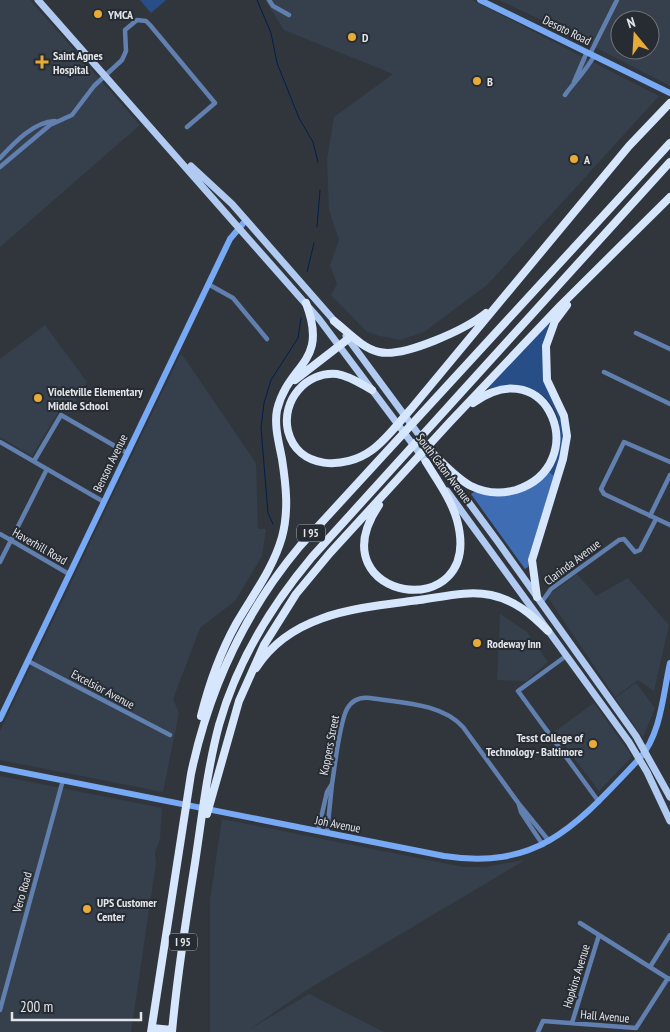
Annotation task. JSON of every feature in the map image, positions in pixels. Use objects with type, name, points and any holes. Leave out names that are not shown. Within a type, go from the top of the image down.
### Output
[{"type":"highway","points":[[372,390],[350,378],[338,375],[325,374],[304,384],[292,398],[287,414],[288,430],[296,447],[308,458],[326,464],[354,459],[373,449],[424,394],[629,146],[669,104]]},
{"type":"highway","name":"I 95","points":[[152,1030],[184,819],[199,741],[215,688],[241,630],[275,577],[310,535],[670,143]]},
{"type":"highway","name":"I 95","points":[[172,1031],[196,855],[212,759],[222,716],[248,653],[279,600],[312,557],[670,162]]},
{"type":"highway","points":[[196,855],[239,701],[264,645],[296,594],[325,558],[450,422],[627,237],[670,197]]},
{"type":"highway","points":[[539,600],[532,560],[563,459],[567,436],[564,416],[547,380],[546,346],[555,321],[564,308],[627,237]]},
{"type":"highway","points":[[334,322],[371,349],[384,353],[404,351],[471,324],[490,310],[515,283]]},
{"type":"highway","points":[[184,819],[195,740],[208,686],[228,640],[268,570],[282,539],[286,499],[276,421],[280,401],[306,358],[313,341],[313,325],[306,303]]},
{"type":"highway","points":[[288,386],[348,339]]},
{"type":"highway","points":[[433,454],[469,485],[484,491],[500,493],[517,490],[531,483],[544,470],[554,452],[558,434],[554,417],[543,401],[526,391],[508,388],[488,393],[450,422]]},
{"type":"highway","points":[[393,485],[377,508],[367,530],[366,553],[369,563],[382,580],[400,590],[416,591],[433,587],[442,581],[454,564],[459,540],[452,508],[426,462]]},
{"type":"highway","points":[[239,701],[258,666],[277,644],[310,623],[345,611],[463,594],[490,594],[517,604],[548,630]]},
{"type":"highway","points":[[152,1030],[172,1031]]},
{"type":"main road","name":"South Caton Avenue","points":[[38,0],[306,303],[340,345],[640,758],[670,821]]},
{"type":"main road","name":"South Caton Avenue","points":[[171,150],[213,185],[246,220],[348,339],[539,600],[646,751],[670,797]]},
{"type":"street","points":[[269,0],[273,6],[289,15]]},
{"type":"street","name":"Desoto Road","points":[[480,0],[670,93]]},
{"type":"street","points":[[565,94],[590,54],[617,0]]},
{"type":"street","points":[[0,167],[50,125],[72,115],[87,94],[122,60],[126,51],[124,34],[127,25],[137,20],[146,21],[215,103],[188,127]]},
{"type":"street","points":[[574,82],[582,76],[590,54]]},
{"type":"street","points":[[0,158],[30,131],[49,122],[59,121]]},
{"type":"street","name":"Benson Avenue","points":[[0,719],[3,704],[28,661],[230,239],[246,220]]},
{"type":"street","points":[[208,284],[234,298],[267,339]]},
{"type":"street","points":[[636,333],[670,350]]},
{"type":"street","points":[[604,372],[670,404]]},
{"type":"street","points":[[34,461],[61,415],[127,453]]},
{"type":"street","points":[[0,442],[104,502]]},
{"type":"street","points":[[670,462],[624,442],[601,491],[670,525]]},
{"type":"street","points":[[0,562],[47,469]]},
{"type":"street","points":[[650,516],[670,475]]},
{"type":"street","name":"Clarinda Avenue","points":[[539,600],[551,589],[619,540],[624,540],[633,551],[638,552],[656,519]]},
{"type":"street","name":"Haverhill Road","points":[[0,534],[69,574]]},
{"type":"street","points":[[566,656],[518,691],[599,802]]},
{"type":"street","name":"Excelsior Avenue","points":[[28,661],[170,735]]},
{"type":"street","name":"Joh Avenue","points":[[0,768],[463,859],[500,858],[546,843],[576,824],[640,758],[646,751],[655,730],[670,663]]},
{"type":"street","name":"Koppers Street","points":[[328,833],[332,784],[346,711],[352,702],[364,697],[446,712],[463,727],[546,843]]},
{"type":"street","name":"Vero Road","points":[[0,1010],[63,780]]},
{"type":"street","name":"Koppers Street","points":[[318,831],[327,792],[332,784]]},
{"type":"street","points":[[580,923],[669,979]]},
{"type":"street","name":"Hopkins Avenue","points":[[572,1023],[599,935]]},
{"type":"street","points":[[650,967],[670,935]]},
{"type":"street","name":"Hall Avenue","points":[[538,1032],[543,1020],[636,1028],[669,979]]},
{"type":"shaded area","name":"Saint Agnes Hospital","points":[[0,0],[30,0],[140,125],[0,247]]},
{"type":"shaded area","points":[[140,0],[166,0],[151,13]]},
{"type":"shaded area","points":[[265,0],[472,0],[659,96],[487,285],[424,332],[400,340],[380,336],[367,332],[331,295],[337,284],[330,265],[339,240],[329,210],[327,160],[334,117],[393,74],[284,30]]},
{"type":"shaded area","points":[[499,0],[670,0],[670,86],[620,60],[660,60],[660,10],[610,10],[610,55]]},
{"type":"shaded area","points":[[550,321],[543,352],[544,371],[561,416],[564,434],[562,450],[554,476],[548,471],[555,458],[560,431],[558,418],[552,406],[544,396],[532,389],[517,385],[486,388]]},
{"type":"shaded area","name":"Violetville Elementary Middle School","points":[[45,325],[87,382],[68,413],[60,409],[32,456],[0,437],[0,359]]},
{"type":"shaded area","points":[[181,353],[256,463],[258,529],[266,529],[262,556],[235,601],[200,628],[173,699],[179,713],[163,792],[0,760],[0,731]]},
{"type":"shaded area","points":[[548,471],[554,476],[529,556],[528,567],[525,569],[471,494],[474,492],[495,495],[514,494],[532,486]]},
{"type":"shaded area","points":[[577,574],[596,596],[628,578],[669,625],[654,691],[638,680],[615,697],[547,596]]},
{"type":"shaded area","points":[[500,614],[527,632],[548,662],[526,681],[497,680]]},
{"type":"shaded area","points":[[636,683],[655,708],[643,738],[615,698]]},
{"type":"shaded area","name":"Tesst College of Technology - Baltimore","points":[[594,703],[631,755],[630,759],[599,791],[554,732]]},
{"type":"shaded area","points":[[0,776],[162,808],[160,839],[155,853],[156,863],[131,1032],[0,1032]]},
{"type":"shaded area","points":[[222,819],[463,867],[484,867],[525,860],[305,991],[250,1029],[309,994],[384,1032],[210,1032],[210,900]]},
{"type":"waterway","points":[[257,0],[271,33],[277,63],[299,118],[313,142],[318,162]]},
{"type":"waterway","points":[[317,227],[320,190]]},
{"type":"waterway","points":[[307,272],[314,243]]},
{"type":"waterway","points":[[273,524],[268,513],[261,428],[264,403],[271,380],[298,338],[301,318]]},
{"type":"place","name":"YMCA","points":[[98,14]]},
{"type":"place","name":"D","points":[[352,37]]},
{"type":"place","name":"Saint Agnes Hospital","points":[[42,62]]},
{"type":"place","name":"B","points":[[477,81]]},
{"type":"place","name":"A","points":[[574,159]]},
{"type":"place","name":"Violetville Elementary Middle School","points":[[38,398]]},
{"type":"place","name":"Rodeway Inn","points":[[477,643]]},
{"type":"place","name":"Tesst College of Technology - Baltimore","points":[[593,744]]},
{"type":"place","name":"UPS Customer Center","points":[[87,909]]}]
